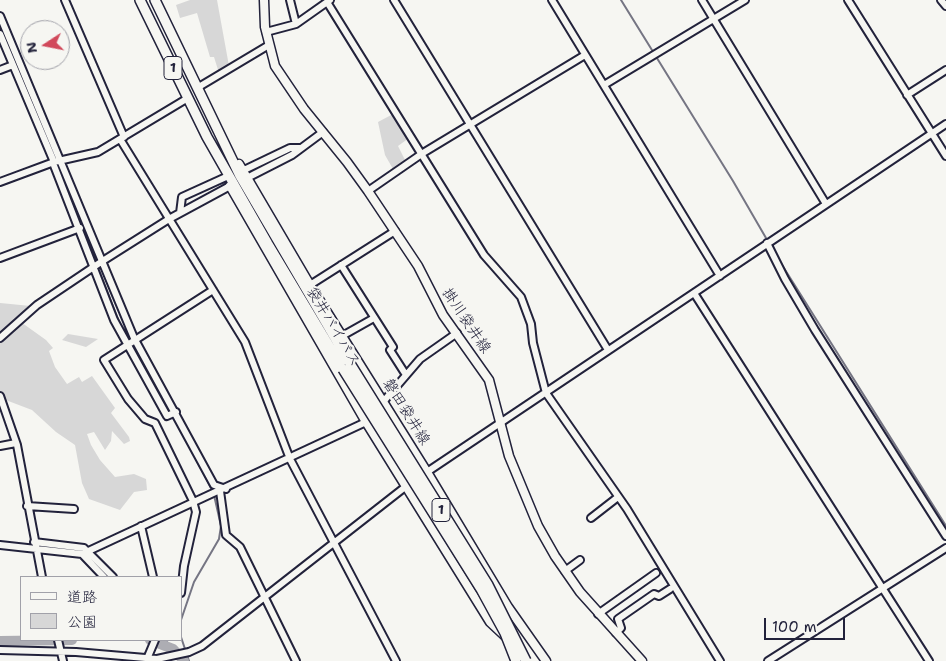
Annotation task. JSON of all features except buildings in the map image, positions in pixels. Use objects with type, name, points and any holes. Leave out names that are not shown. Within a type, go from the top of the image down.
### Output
[{"type":"highway","name":"袋井バイパス","points":[[140,0],[207,136],[268,244],[488,586],[526,661]]},
{"type":"highway","name":"袋井バイパス","points":[[155,0],[240,176],[346,366],[480,589],[505,633],[516,661]]},
{"type":"main road","name":"掛川袋井線","points":[[264,0],[266,32],[275,66],[304,109],[368,191],[418,266],[443,315],[488,380],[509,456],[538,526],[565,571],[598,614],[642,661]]},
{"type":"main road","name":"磐田袋井線","points":[[214,124],[226,137],[246,178],[310,285],[427,472],[508,607],[546,661]]},
{"type":"main road","points":[[207,136],[230,186],[366,422],[407,485],[490,622],[533,661]]},
{"type":"street","points":[[65,0],[122,138],[169,219],[245,342],[290,459],[396,661]]},
{"type":"street","points":[[290,0],[296,24]]},
{"type":"street","points":[[394,0],[472,124],[608,350]]},
{"type":"street","points":[[552,0],[720,276]]},
{"type":"street","points":[[702,0],[826,204]]},
{"type":"street","points":[[604,85],[745,0]]},
{"type":"street","points":[[848,0],[946,156]]},
{"type":"street","points":[[942,0],[946,6]]},
{"type":"street","points":[[266,32],[296,24],[329,1],[484,255],[521,297],[531,324],[539,369],[546,393],[618,498],[720,661]]},
{"type":"street","points":[[0,16],[97,265]]},
{"type":"street","points":[[0,34],[56,162],[80,228],[130,341],[214,484],[221,491],[226,535],[240,548],[296,661]]},
{"type":"street","points":[[197,88],[269,45]]},
{"type":"street","points":[[368,191],[423,153],[585,55]]},
{"type":"street","points":[[0,70],[13,64]]},
{"type":"street","points":[[907,95],[946,70]]},
{"type":"street","points":[[0,182],[56,162],[98,152],[188,98]]},
{"type":"street","points":[[0,650],[59,646],[144,660],[168,658],[202,646],[407,485],[946,124]]},
{"type":"street","points":[[246,178],[292,155],[323,132]]},
{"type":"street","points":[[242,170],[290,148],[300,148]]},
{"type":"street","points":[[180,213],[182,197],[226,177]]},
{"type":"street","points":[[0,338],[37,305],[97,265],[169,219],[230,186]]},
{"type":"street","points":[[0,258],[80,228]]},
{"type":"street","points":[[310,285],[395,231]]},
{"type":"street","points":[[767,243],[785,279],[815,330],[946,536]]},
{"type":"street","points":[[340,265],[393,347],[390,350],[406,375]]},
{"type":"street","points":[[182,584],[196,512],[194,501],[155,423],[145,419],[128,399],[104,360],[130,341],[213,290]]},
{"type":"street","points":[[694,293],[929,661]]},
{"type":"street","points":[[342,336],[374,318]]},
{"type":"street","points":[[383,402],[420,359],[456,334]]},
{"type":"street","points":[[0,396],[16,443],[34,545],[42,576]]},
{"type":"street","points":[[0,545],[34,545],[85,552],[194,501],[221,491],[366,422]]},
{"type":"street","points":[[0,446],[16,443]]},
{"type":"street","points":[[591,518],[618,498]]},
{"type":"street","points":[[27,506],[74,510]]},
{"type":"street","points":[[140,526],[153,576]]},
{"type":"street","points":[[768,661],[946,548]]},
{"type":"street","points":[[85,552],[103,576]]},
{"type":"street","points":[[85,552],[112,576]]},
{"type":"street","points":[[565,571],[580,560]]},
{"type":"street","points":[[598,614],[656,573]]},
{"type":"street","points":[[616,633],[621,628],[618,619],[654,594],[659,596],[670,589]]},
{"type":"street","points":[[144,660],[154,641]]},
{"type":"street","points":[[59,646],[63,661]]},
{"type":"green space","points":[[190,0],[217,0],[229,66],[219,73],[214,57],[210,57],[197,13],[180,18],[176,5]]},
{"type":"green space","points":[[395,113],[409,138],[398,146],[406,162],[393,169],[385,155],[378,122]]},
{"type":"green space","points":[[0,303],[31,306],[18,320],[46,340],[53,348],[49,351],[55,367],[67,384],[79,377],[82,382],[92,376],[115,408],[111,413],[130,441],[124,444],[112,431],[111,441],[105,450],[94,432],[87,434],[100,460],[115,477],[134,474],[146,479],[147,490],[134,492],[120,510],[89,499],[82,483],[75,445],[56,432],[32,410],[3,399],[0,393]]},
{"type":"green space","points":[[68,334],[98,339],[86,347],[62,340]]},
{"type":"waterway","points":[[621,0],[733,181],[777,257],[946,526]]},
{"type":"waterway","points":[[57,163],[120,324],[166,404]]},
{"type":"waterway","points":[[182,432],[212,490]]},
{"type":"waterway","points":[[182,617],[194,582],[219,539],[221,526],[214,495]]},
{"type":"waterway","points":[[37,546],[57,548]]},
{"type":"waterway","points":[[182,640],[189,661]]},
{"type":"waterway","points":[[0,641],[20,641]]},
{"type":"waterway","points":[[153,641],[173,649],[184,661]]},
{"type":"waterway","points":[[166,641],[173,649]]}]
